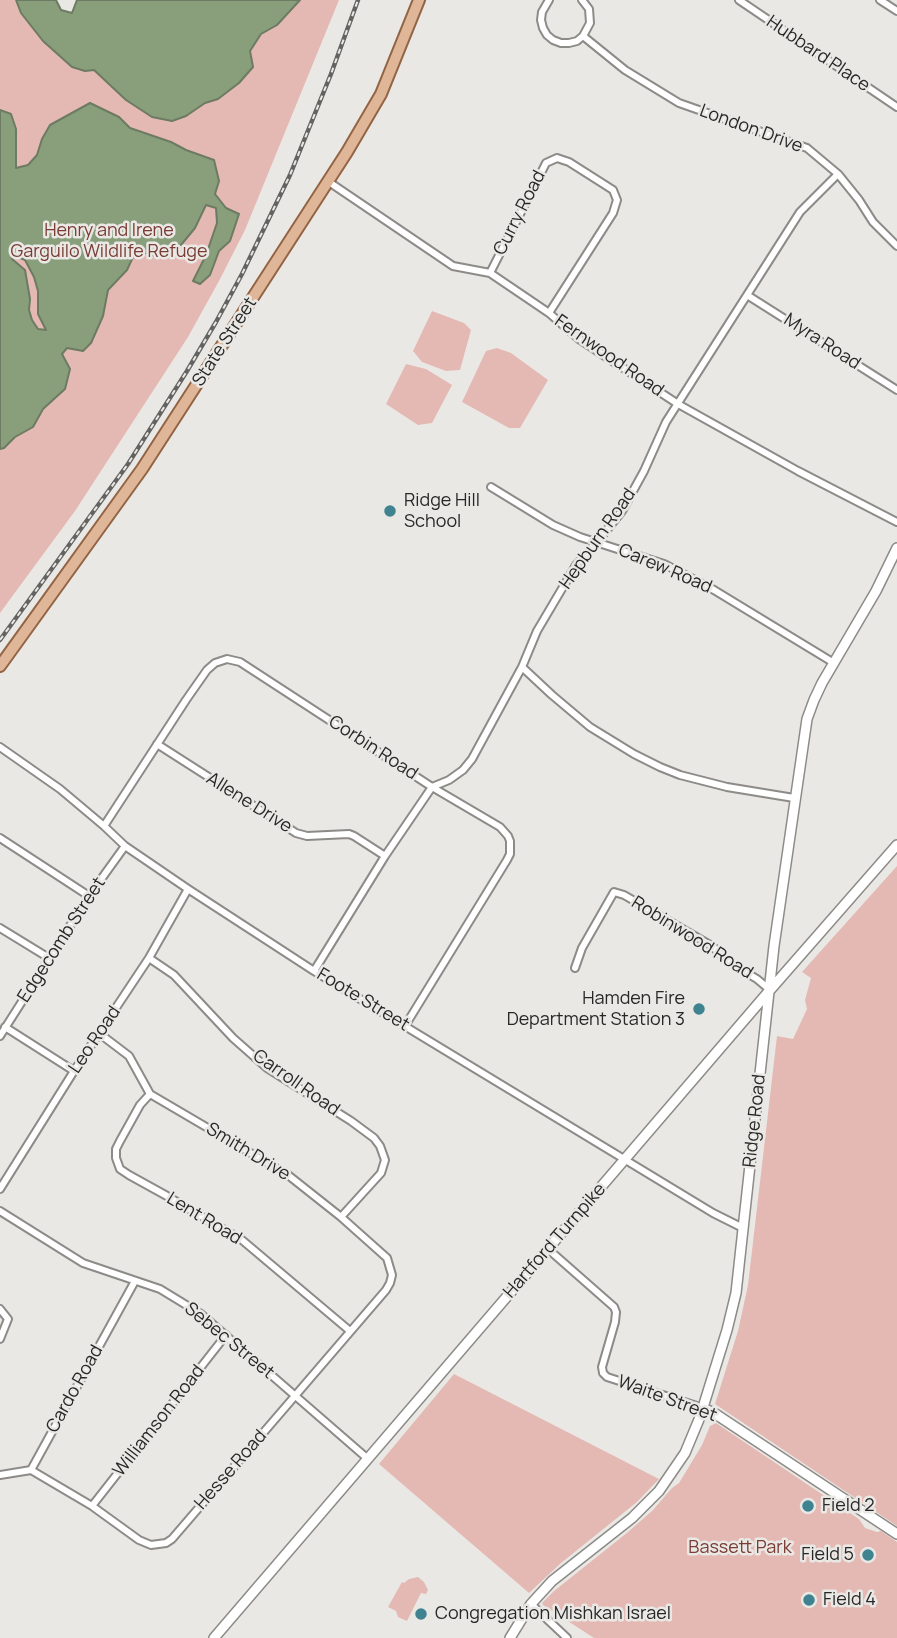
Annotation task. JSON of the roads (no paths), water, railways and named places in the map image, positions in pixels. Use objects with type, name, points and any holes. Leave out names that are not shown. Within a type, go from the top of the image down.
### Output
[{"type":"main road","name":"State Street","points":[[0,666],[142,469],[329,182],[381,94],[419,0]]},
{"type":"main road","name":"Ridge Road","points":[[510,1638],[531,1605],[552,1581],[632,1518],[659,1491],[685,1453],[704,1408],[733,1305],[774,946],[807,719],[814,700],[876,591],[897,548]]},
{"type":"main road","name":"Hartford Turnpike","points":[[214,1638],[897,845]]},
{"type":"main road","name":"Waite Street","points":[[704,1408],[897,1534]]},
{"type":"street","points":[[549,0],[541,20],[547,35],[561,43],[569,43],[583,36],[590,23],[589,9],[582,0]]},
{"type":"street","name":"Hubbard Place","points":[[739,0],[897,107]]},
{"type":"street","points":[[880,0],[897,11]]},
{"type":"street","name":"London Drive","points":[[583,36],[625,70],[679,103],[807,148],[838,174],[873,222],[897,246]]},
{"type":"street","name":"Curry Road","points":[[491,273],[545,163],[557,158],[569,162],[613,190],[617,200],[613,213],[549,313]]},
{"type":"street","name":"Hepburn Road","points":[[314,971],[385,856],[432,787],[449,780],[472,759],[522,667],[537,631],[576,565],[622,511],[666,422],[800,212],[838,174]]},
{"type":"street","name":"Fernwood Road","points":[[329,182],[453,266],[491,273],[549,313],[579,339],[678,404],[897,522]]},
{"type":"street","name":"Myra Road","points":[[747,295],[897,390]]},
{"type":"street","name":"Carew Road","points":[[491,487],[553,525],[664,564],[714,590],[834,663]]},
{"type":"street","name":"Corbin Road","points":[[104,826],[207,670],[220,660],[234,660],[499,827],[508,836],[510,848],[507,860],[405,1026]]},
{"type":"street","points":[[522,667],[590,727],[651,763],[703,782],[794,798]]},
{"type":"street","name":"Allene Drive","points":[[157,744],[296,833],[307,836],[349,834],[385,856]]},
{"type":"street","name":"Foote Street","points":[[0,747],[60,789],[125,846],[314,971],[713,1213],[743,1228]]},
{"type":"street","points":[[0,838],[89,896]]},
{"type":"street","name":"Edgecomb Street","points":[[0,1035],[89,896],[125,846]]},
{"type":"street","name":"Leo Road","points":[[0,1189],[149,958],[188,889]]},
{"type":"street","name":"Robinwood Road","points":[[575,968],[582,948],[614,892],[624,895],[712,946],[730,963],[770,990]]},
{"type":"street","points":[[0,928],[49,958]]},
{"type":"street","name":"Carroll Road","points":[[149,958],[174,975],[233,1038],[267,1068],[351,1121],[374,1138],[380,1146],[385,1160],[381,1173],[341,1217]]},
{"type":"street","points":[[5,1027],[74,1071]]},
{"type":"street","points":[[100,1034],[129,1056],[150,1094]]},
{"type":"street","name":"Smith Drive","points":[[150,1094],[288,1175],[387,1258],[392,1275]]},
{"type":"street","name":"Lent Road","points":[[150,1094],[140,1105],[116,1149],[120,1169],[242,1240],[350,1331]]},
{"type":"street","name":"Sebec Street","points":[[0,1211],[83,1263],[160,1289],[201,1314],[368,1459]]},
{"type":"street","name":"Waite Street","points":[[548,1250],[614,1307],[615,1322],[602,1367],[603,1373],[607,1377],[704,1408]]},
{"type":"street","name":"Hesse Road","points":[[31,1470],[92,1506],[144,1543],[166,1543],[386,1290],[392,1275]]},
{"type":"street","name":"Cardo Road","points":[[31,1470],[135,1281]]},
{"type":"street","points":[[0,1309],[8,1319],[0,1339]]},
{"type":"street","name":"Williamson Road","points":[[92,1506],[226,1335]]},
{"type":"street","points":[[0,1475],[31,1470]]},
{"type":"street","points":[[531,1605],[567,1638]]},
{"type":"railway","points":[[0,640],[128,464],[216,322],[290,175],[358,0]]},
{"type":"place","name":"Ridge Hill School","points":[[390,511]]},
{"type":"place","name":"Hamden Fire Department Station 3","points":[[699,1009]]},
{"type":"place","name":"Field 2","points":[[808,1506]]},
{"type":"place","name":"Field 5","points":[[868,1555]]},
{"type":"place","name":"Field 4","points":[[809,1600]]},
{"type":"place","name":"Congregation Mishkan Israel","points":[[421,1614]]},
{"type":"park label","name":"Henry and Irene Garguilo Wildlife Refuge","points":[[109,241]]},
{"type":"park label","name":"Bassett Park","points":[[740,1548]]}]
